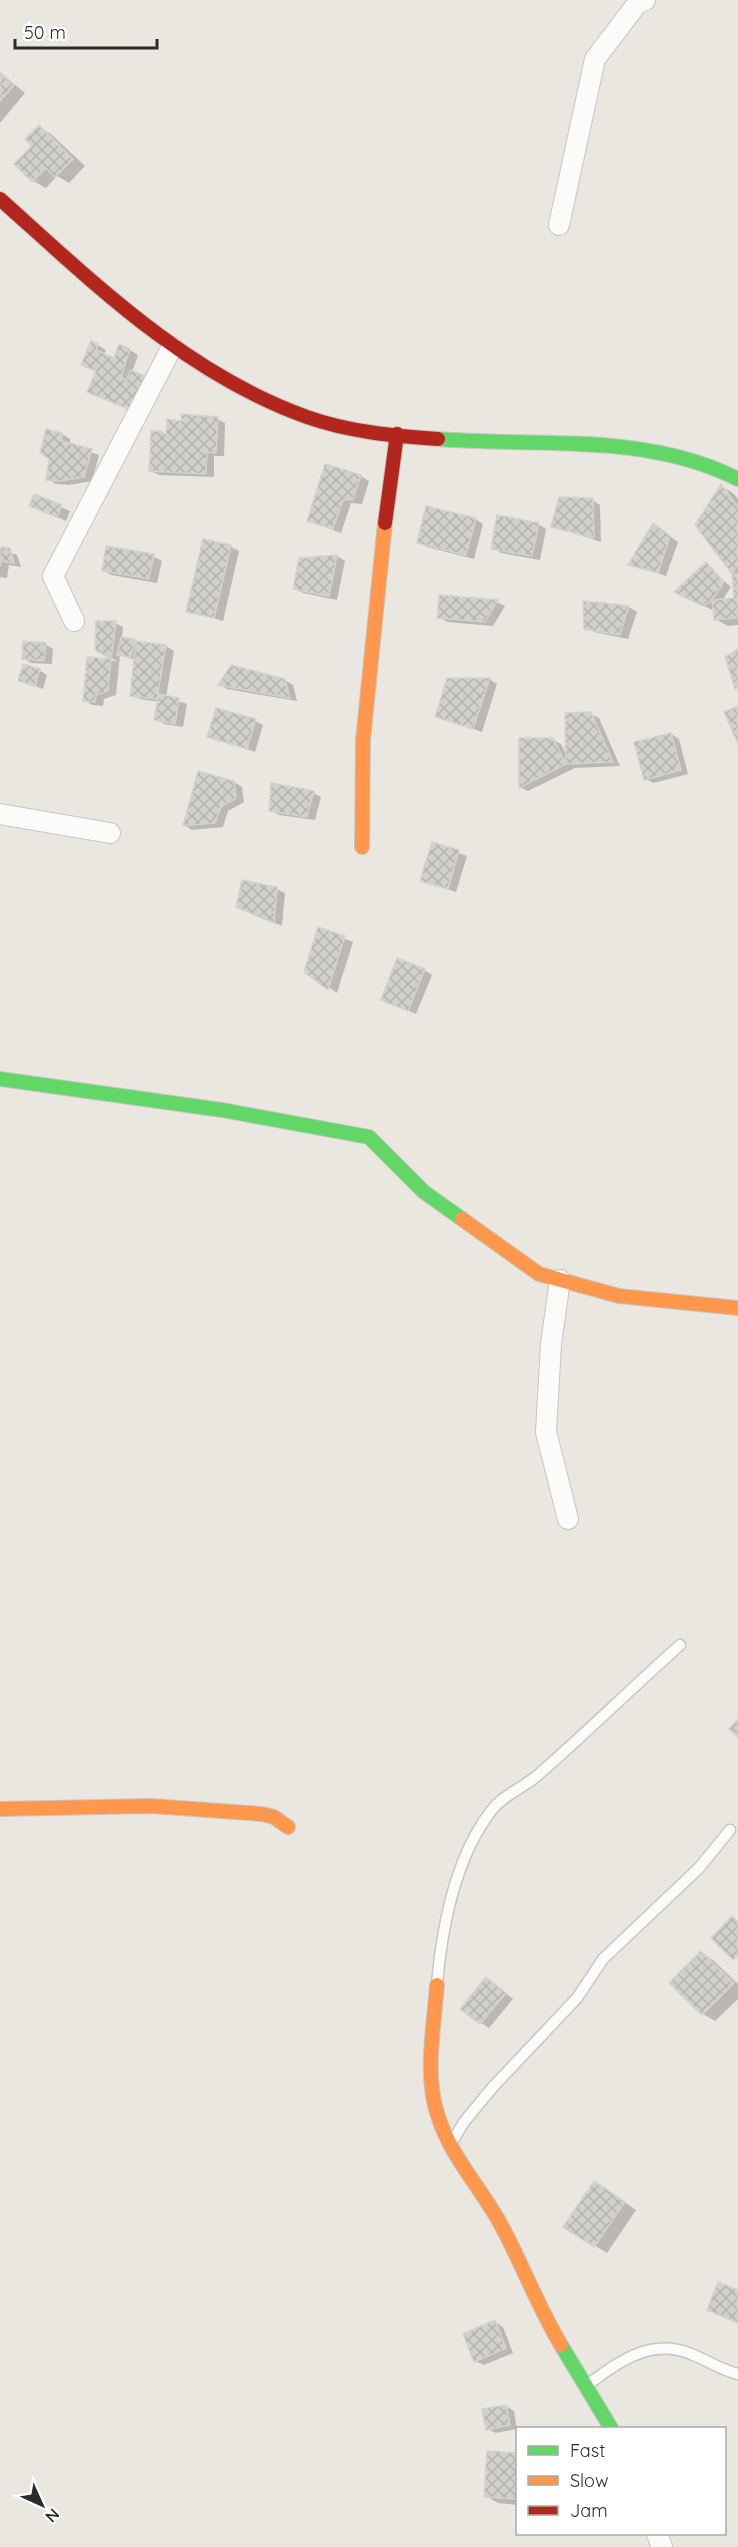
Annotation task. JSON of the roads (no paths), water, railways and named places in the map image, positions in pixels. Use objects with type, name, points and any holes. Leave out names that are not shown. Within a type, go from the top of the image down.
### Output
[{"type":"street","points":[[559,225],[595,58],[638,4],[645,0]]},
{"type":"street","points":[[0,199],[149,330],[204,370],[266,403],[363,431],[482,442],[556,442],[667,454],[724,470],[738,479]]},
{"type":"street","points":[[74,621],[53,576],[172,347]]},
{"type":"street","points":[[362,847],[363,740],[378,575],[397,434]]},
{"type":"street","points":[[0,814],[110,833]]},
{"type":"street","points":[[0,1079],[222,1110],[369,1137],[424,1192],[539,1274],[619,1296],[738,1308]]},
{"type":"street","points":[[560,1280],[551,1344],[546,1432],[568,1520]]},
{"type":"street","points":[[0,1809],[151,1806],[262,1814],[274,1817],[288,1827]]},
{"type":"street","points":[[437,1985],[431,2066],[437,2115],[451,2145],[500,2223],[541,2312],[598,2404],[610,2427]]},
{"type":"lane","points":[[437,1985],[440,1952],[451,1903],[465,1861],[491,1811],[501,1800],[538,1775],[680,1645]]},
{"type":"lane","points":[[451,2145],[464,2122],[492,2088],[577,1998],[603,1959],[699,1868],[730,1830]]},
{"type":"lane","points":[[585,2386],[612,2367],[645,2349],[668,2348],[689,2353],[738,2374]]}]
